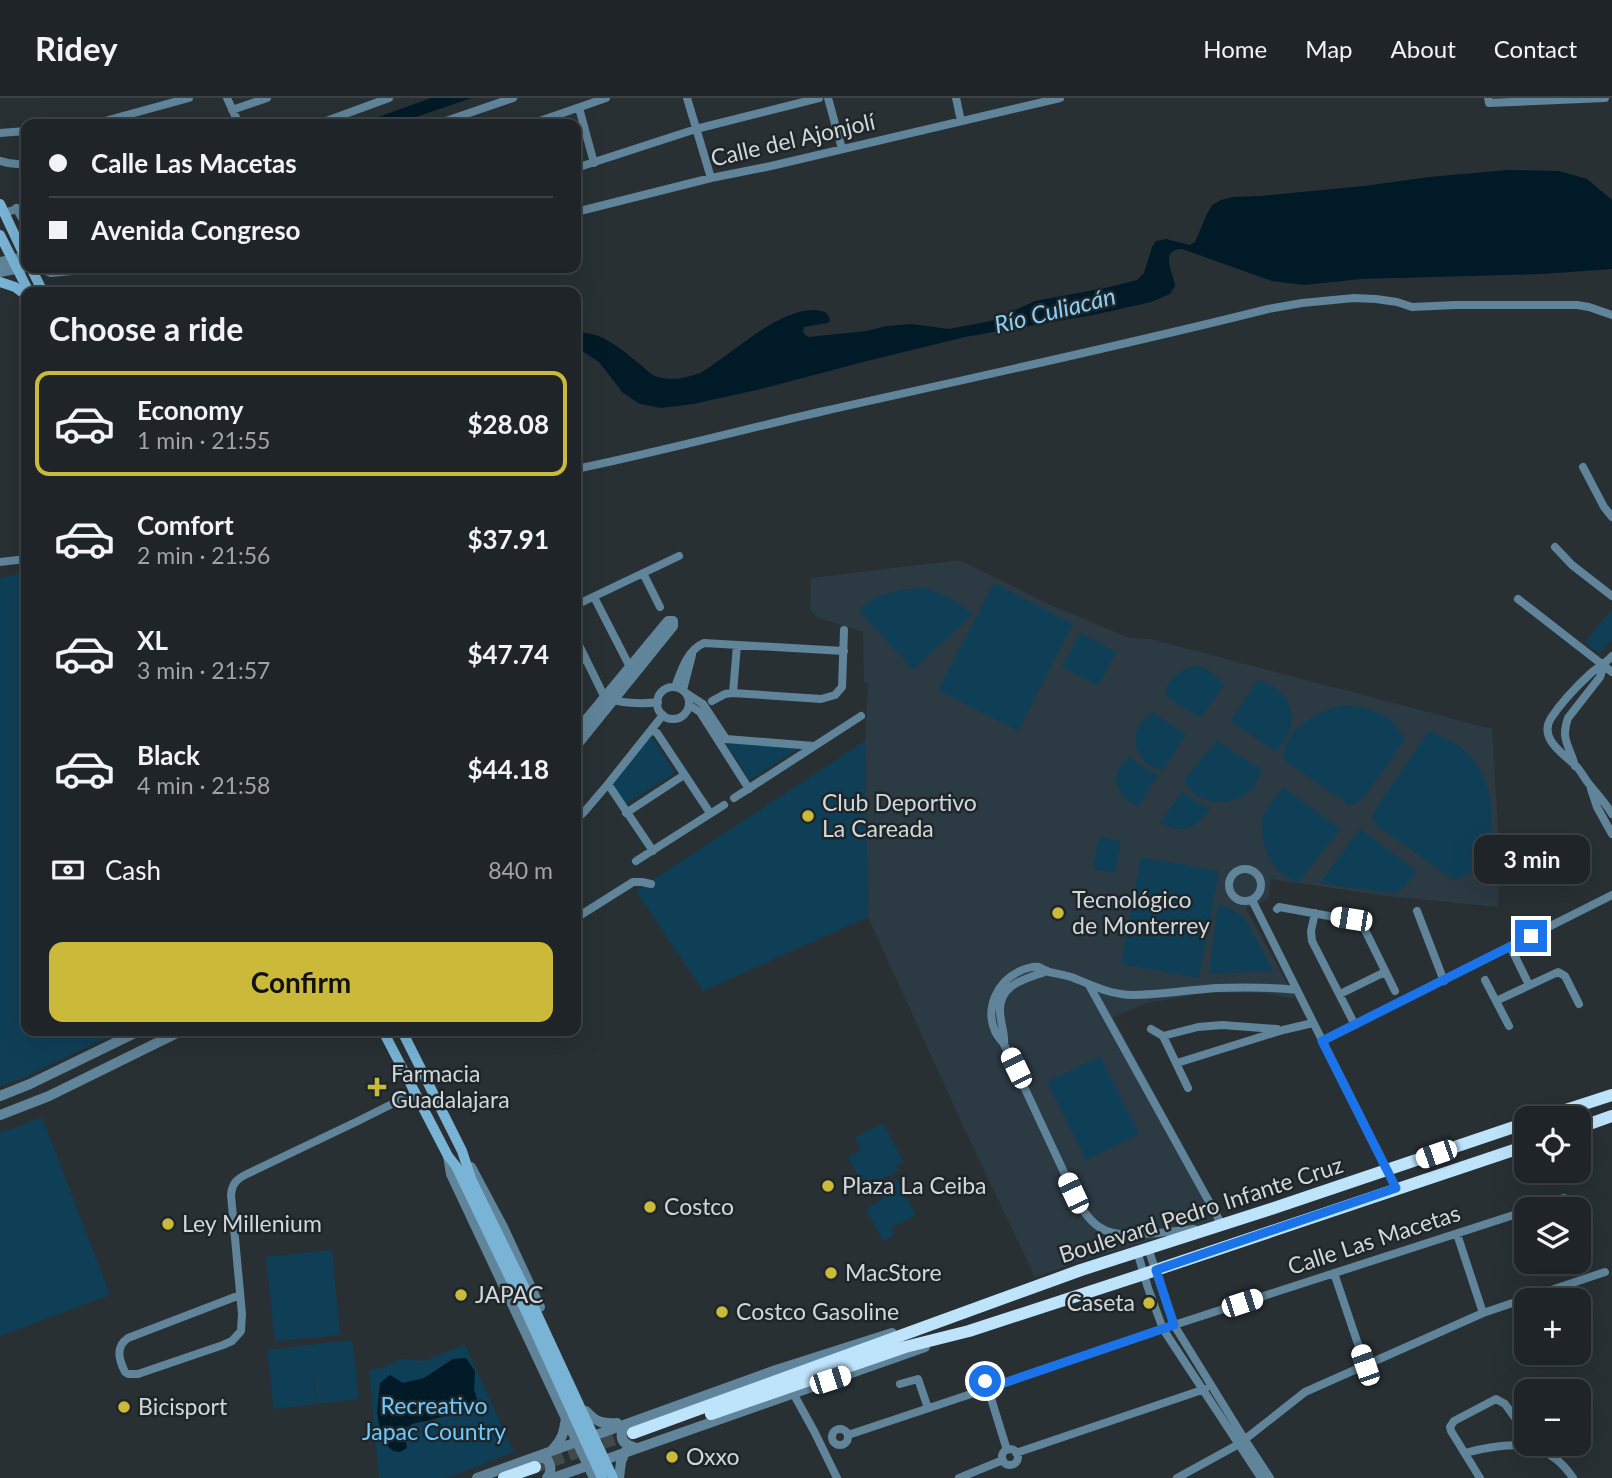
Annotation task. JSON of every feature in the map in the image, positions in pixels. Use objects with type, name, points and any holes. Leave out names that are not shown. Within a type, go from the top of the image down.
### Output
[{"type":"highway","points":[[1578,1106],[1612,1095]]},
{"type":"highway","points":[[1591,1123],[1612,1116]]},
{"type":"highway","name":"Boulevard Pedro Infante Cruz","points":[[633,1433],[1035,1286],[1514,1127]]},
{"type":"highway","name":"Boulevard Pedro Infante Cruz","points":[[633,1433],[905,1347],[968,1331],[1514,1150]]},
{"type":"highway","name":"Boulevard Pedro Infante Cruz","points":[[504,1478],[542,1473]]},
{"type":"main road","points":[[2,208],[19,263]]},
{"type":"main road","points":[[0,235],[19,263]]},
{"type":"main road","points":[[27,273],[39,287]]},
{"type":"main road","points":[[0,282],[21,290]]},
{"type":"main road","points":[[386,1036],[448,1156],[468,1182],[613,1478]]},
{"type":"main road","points":[[408,1036],[462,1151],[468,1182]]},
{"type":"main road","points":[[527,1303],[592,1475]]},
{"type":"street","points":[[111,119],[189,98]]},
{"type":"street","points":[[227,98],[236,119]]},
{"type":"street","points":[[232,110],[267,98]]},
{"type":"street","points":[[332,119],[389,98]]},
{"type":"street","points":[[460,119],[513,98]]},
{"type":"street","points":[[546,119],[606,98]]},
{"type":"street","points":[[687,98],[711,178]]},
{"type":"street","points":[[581,167],[696,129],[820,98]]},
{"type":"street","points":[[828,98],[842,149]]},
{"type":"street","points":[[956,98],[961,121]]},
{"type":"street","name":"Calle del Ajonjolí","points":[[581,211],[1060,98]]},
{"type":"street","points":[[1489,100],[1605,98]]},
{"type":"street","points":[[579,108],[594,163]]},
{"type":"street","points":[[0,132],[21,131]]},
{"type":"street","points":[[0,161],[21,164]]},
{"type":"street","points":[[2,208],[21,207]]},
{"type":"street","points":[[16,208],[21,216]]},
{"type":"street","points":[[0,272],[19,263]]},
{"type":"street","points":[[581,468],[1302,303],[1354,298],[1387,300],[1412,307],[1577,305],[1612,315]]},
{"type":"street","points":[[1583,467],[1612,517]]},
{"type":"street","points":[[1555,547],[1572,565],[1612,596]]},
{"type":"street","points":[[581,603],[679,556]]},
{"type":"street","points":[[0,562],[21,560]]},
{"type":"street","points":[[643,573],[660,607]]},
{"type":"street","points":[[594,597],[632,670]]},
{"type":"street","points":[[1518,599],[1612,673]]},
{"type":"street","points":[[581,727],[608,699],[669,625]]},
{"type":"street","points":[[712,701],[724,694],[733,693],[821,699],[835,695],[842,687],[844,630]]},
{"type":"street","points":[[814,746],[723,741],[700,712],[689,705],[681,690],[691,664],[692,652],[705,643],[844,651]]},
{"type":"street","points":[[733,693],[737,645]]},
{"type":"street","points":[[581,650],[608,699]]},
{"type":"street","points":[[1612,656],[1604,665],[1593,671],[1562,705],[1548,726],[1549,735],[1560,753],[1575,765],[1612,814]]},
{"type":"street","points":[[581,660],[585,658]]},
{"type":"street","points":[[1575,765],[1564,738],[1565,725],[1600,677],[1604,665]]},
{"type":"street","points":[[1579,687],[1587,694]]},
{"type":"street","points":[[689,705],[684,714],[675,719],[666,717],[657,702],[666,689],[681,690],[703,704],[749,789]]},
{"type":"street","points":[[608,699],[657,702]]},
{"type":"street","points":[[581,739],[608,699]]},
{"type":"street","points":[[1562,705],[1571,714]]},
{"type":"street","points":[[734,798],[861,716]]},
{"type":"street","points":[[581,814],[666,717]]},
{"type":"street","points":[[654,731],[710,814]]},
{"type":"street","points":[[626,813],[684,775]]},
{"type":"street","points":[[608,784],[653,851]]},
{"type":"street","points":[[1591,786],[1597,807],[1612,834]]},
{"type":"street","points":[[636,861],[724,805]]},
{"type":"street","points":[[1251,870],[1260,879],[1261,890],[1252,900],[1238,900],[1230,892],[1229,881],[1235,872],[1251,870]]},
{"type":"street","points":[[581,915],[633,882],[651,884]]},
{"type":"street","points":[[1322,1041],[1612,895]]},
{"type":"street","points":[[1252,900],[1396,1188]]},
{"type":"street","points":[[1277,909],[1279,907],[1357,921],[1364,928],[1395,991]]},
{"type":"street","points":[[1417,911],[1444,981]]},
{"type":"street","points":[[1315,913],[1312,941],[1356,1025]]},
{"type":"street","points":[[1510,946],[1529,985]]},
{"type":"street","points":[[1090,985],[1218,1227],[1119,1234],[1096,1224],[1077,1200],[1004,1044],[1005,1031],[1000,1008],[1004,993],[1022,979],[1047,971],[1062,974],[1110,992],[1131,995],[1216,988],[1297,990]]},
{"type":"street","points":[[1340,994],[1385,972]]},
{"type":"street","points":[[1496,1001],[1560,972],[1565,976],[1579,1004]]},
{"type":"street","points":[[1485,980],[1509,1026]]},
{"type":"street","points":[[1177,1063],[1313,1023]]},
{"type":"street","points":[[1163,1036],[1198,1027],[1222,1025],[1283,1030]]},
{"type":"street","points":[[1151,1029],[1163,1036],[1188,1088]]},
{"type":"street","points":[[0,1096],[129,1036]]},
{"type":"street","points":[[0,1115],[80,1081],[171,1036]]},
{"type":"street","points":[[19,1089],[25,1105]]},
{"type":"street","points":[[240,1295],[123,1341],[119,1354],[125,1372],[138,1374],[232,1341],[241,1331],[242,1322],[240,1295],[232,1204],[234,1182],[416,1092]]},
{"type":"street","points":[[462,1151],[503,1227],[619,1478]]},
{"type":"street","points":[[448,1156],[451,1174],[592,1475]]},
{"type":"street","name":"Calle Las Macetas","points":[[995,1386],[1514,1215]]},
{"type":"street","points":[[1457,1234],[1483,1313]]},
{"type":"street","points":[[1143,1250],[1163,1329],[1208,1387]]},
{"type":"street","points":[[1150,1272],[1174,1325],[1261,1478]]},
{"type":"street","points":[[1177,1478],[1242,1442],[1305,1392],[1483,1313],[1605,1272]]},
{"type":"street","points":[[1334,1273],[1365,1365]]},
{"type":"street","name":"Boulevard Pedro Infante Cruz","points":[[542,1473],[550,1452],[597,1434],[633,1433],[793,1393],[968,1331]]},
{"type":"street","points":[[900,1384],[918,1379],[928,1408]]},
{"type":"street","points":[[985,1381],[990,1381],[995,1386],[990,1395],[981,1391],[980,1386],[985,1381]]},
{"type":"street","points":[[1003,1460],[1003,1455],[1208,1387]]},
{"type":"street","points":[[848,1435],[981,1391]]},
{"type":"street","points":[[793,1393],[837,1478]]},
{"type":"street","points":[[990,1395],[1012,1452],[1017,1458],[1014,1464],[1007,1464],[1003,1460]]},
{"type":"street","points":[[1480,1478],[1451,1430],[1451,1423],[1493,1399],[1500,1399],[1514,1416]]},
{"type":"street","points":[[586,1411],[599,1423],[633,1433]]},
{"type":"street","points":[[550,1452],[562,1439],[566,1418]]},
{"type":"street","name":"Boulevard Pedro Infante Cruz","points":[[477,1478],[542,1473],[592,1475],[608,1458],[625,1452],[633,1433]]},
{"type":"street","points":[[1242,1442],[1270,1478]]},
{"type":"street","points":[[1465,1453],[1514,1446]]},
{"type":"street","points":[[619,1478],[625,1452]]},
{"type":"street","points":[[1552,1456],[1573,1478]]},
{"type":"street","points":[[959,1478],[1003,1460]]},
{"type":"shaded area","name":"Tecnológico de Monterrey","points":[[961,561],[1051,605],[1129,638],[1151,639],[1492,729],[1501,880],[1498,907],[1387,896],[1271,879],[1268,899],[1246,909],[1296,999],[1262,993],[1204,993],[1148,1003],[1113,1017],[1223,1219],[1035,1277],[868,917],[865,741],[868,683],[864,683],[863,632],[816,617],[810,609],[811,578]]},
{"type":"green space","points":[[21,573],[21,1036],[110,1036],[0,1086],[0,578]]},
{"type":"green space","points":[[994,583],[1073,624],[1018,731],[938,690]]},
{"type":"green space","points":[[925,588],[947,596],[973,614],[913,670],[859,610],[877,596]]},
{"type":"green space","points":[[1612,609],[1612,639],[1599,653],[1585,642]]},
{"type":"green space","points":[[1080,633],[1116,652],[1098,686],[1062,667]]},
{"type":"green space","points":[[1196,666],[1212,673],[1224,685],[1199,717],[1165,695],[1175,675]]},
{"type":"green space","points":[[1258,680],[1280,692],[1291,710],[1290,730],[1276,752],[1231,721]]},
{"type":"green space","points":[[1342,705],[1379,713],[1392,722],[1405,739],[1366,795],[1355,804],[1348,804],[1284,760],[1288,739],[1303,723]]},
{"type":"green space","points":[[1153,712],[1186,735],[1162,771],[1145,763],[1136,747],[1136,732],[1143,720]]},
{"type":"green space","points":[[1429,731],[1454,743],[1467,753],[1477,765],[1490,796],[1492,813],[1487,846],[1469,873],[1455,881],[1375,824],[1372,817]]},
{"type":"green space","points":[[651,735],[675,773],[624,805],[609,783]]},
{"type":"green space","name":"Club Deportivo La Careada","points":[[865,741],[868,917],[703,991],[636,891]]},
{"type":"green space","points":[[1217,741],[1262,770],[1251,790],[1234,800],[1224,802],[1205,800],[1190,789],[1184,780]]},
{"type":"green space","points":[[725,742],[798,749],[749,780]]},
{"type":"green space","points":[[1130,757],[1158,776],[1138,807],[1119,791],[1116,778],[1118,771]]},
{"type":"green space","points":[[1284,788],[1340,829],[1298,883],[1283,875],[1274,866],[1263,837],[1262,822],[1266,811]]},
{"type":"green space","points":[[1182,792],[1210,810],[1199,822],[1188,828],[1175,828],[1160,822]]},
{"type":"green space","points":[[1360,829],[1417,871],[1395,894],[1320,883]]},
{"type":"green space","points":[[1099,837],[1121,841],[1115,873],[1093,869]]},
{"type":"green space","points":[[1141,857],[1219,871],[1199,978],[1121,964]]},
{"type":"green space","points":[[1218,904],[1235,911],[1246,920],[1273,971],[1209,974]]},
{"type":"green space","points":[[1100,1056],[1139,1134],[1086,1160],[1047,1082]]},
{"type":"green space","points":[[42,1117],[110,1295],[0,1336],[0,1132]]},
{"type":"green space","points":[[883,1123],[904,1163],[896,1166],[898,1171],[864,1188],[848,1157],[861,1150],[855,1137]]},
{"type":"green space","points":[[897,1180],[916,1215],[891,1228],[895,1235],[883,1241],[866,1209],[883,1199],[879,1190]]},
{"type":"green space","points":[[332,1250],[340,1335],[275,1341],[266,1257]]},
{"type":"green space","points":[[352,1340],[359,1399],[317,1404],[311,1361],[316,1404],[274,1409],[267,1350]]},
{"type":"green space","name":"Recreativo Japac Country","points":[[465,1345],[514,1452],[446,1478],[379,1478],[369,1370],[382,1368],[401,1359],[423,1361]]},
{"type":"water","points":[[431,98],[472,98],[410,119],[373,119]]},
{"type":"water","name":"Río Culiacán","points":[[1508,170],[1559,171],[1587,179],[1612,200],[1612,269],[1542,274],[1361,279],[1304,285],[1272,281],[1182,249],[1175,250],[1169,257],[1169,262],[1175,286],[1170,294],[1151,302],[965,337],[761,389],[661,408],[640,404],[623,393],[599,362],[581,351],[581,333],[594,335],[619,347],[654,375],[674,379],[700,373],[764,328],[802,311],[821,311],[827,314],[830,321],[804,327],[803,332],[809,337],[911,324],[949,329],[991,321],[1035,301],[1137,280],[1144,273],[1156,241],[1166,239],[1190,245],[1195,242],[1212,205],[1221,200]]},
{"type":"water","points":[[466,1358],[475,1371],[474,1390],[477,1399],[455,1413],[411,1425],[404,1430],[407,1448],[400,1452],[393,1451],[382,1441],[377,1412],[380,1383],[390,1375],[403,1383],[424,1378],[453,1359]]},
{"type":"tunnel","points":[[535,1467],[632,1433]]},
{"type":"place","name":"Club Deportivo La Careada","points":[[808,816]]},
{"type":"place","name":"Tecnológico de Monterrey","points":[[1058,913]]},
{"type":"place","name":"Farmacia Guadalajara","points":[[377,1087]]},
{"type":"place","name":"Plaza La Ceiba","points":[[828,1186]]},
{"type":"place","name":"Costco","points":[[650,1207]]},
{"type":"place","name":"Ley Millenium","points":[[168,1224]]},
{"type":"place","name":"MacStore","points":[[831,1273]]},
{"type":"place","name":"JAPAC","points":[[461,1295]]},
{"type":"place","name":"Caseta","points":[[1149,1303]]},
{"type":"place","name":"Costco Gasoline","points":[[722,1312]]},
{"type":"place","name":"Bicisport","points":[[124,1407]]},
{"type":"place","name":"Oxxo","points":[[672,1457]]},
{"type":"route","points":[[985,1381],[990,1381],[995,1386],[1174,1325],[1156,1270],[1396,1188],[1322,1041],[1531,936]]}]
